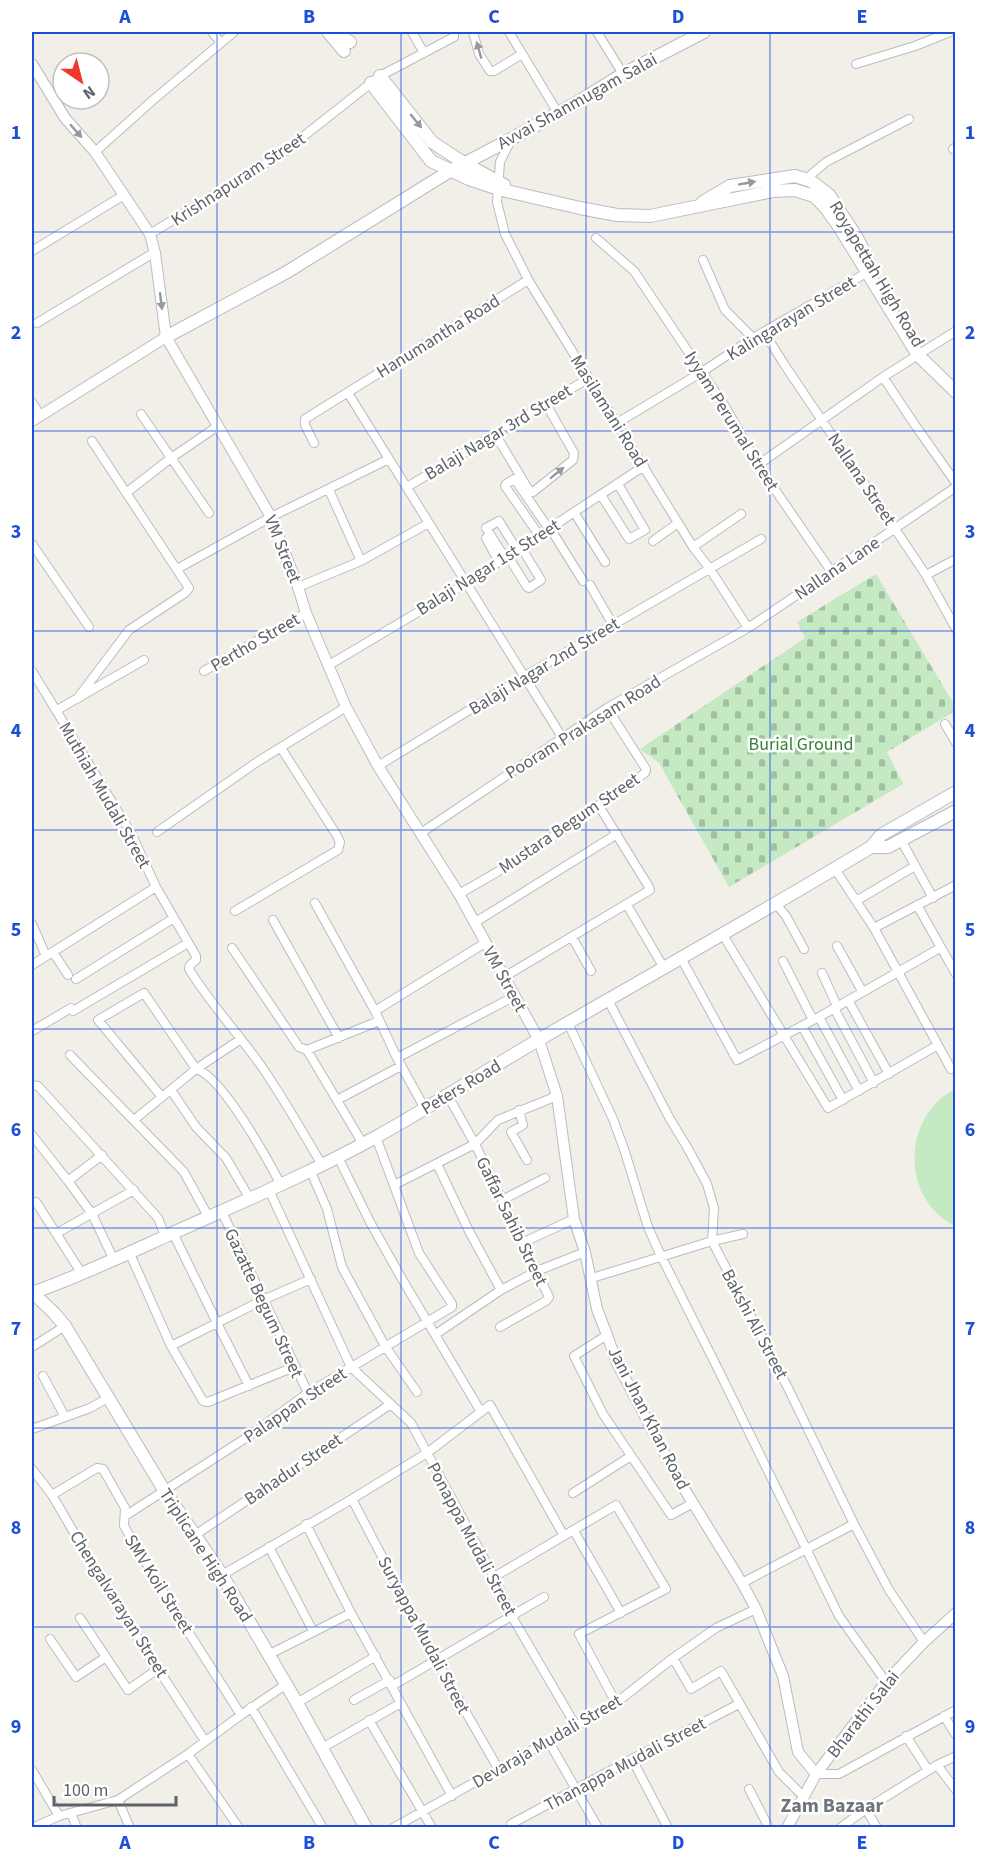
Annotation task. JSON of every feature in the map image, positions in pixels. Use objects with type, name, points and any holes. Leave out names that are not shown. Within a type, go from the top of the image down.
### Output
[{"type":"main road","points":[[328,32],[347,46]]},
{"type":"main road","points":[[333,32],[347,46]]},
{"type":"main road","name":"Avvai Shanmugam Salai","points":[[166,337],[287,272],[450,171],[511,140],[687,35],[704,32]]},
{"type":"main road","points":[[375,79],[432,142],[502,187]]},
{"type":"main road","points":[[375,79],[431,161],[469,180],[502,187]]},
{"type":"main road","points":[[695,207],[730,186],[795,176],[806,179]]},
{"type":"main road","name":"Royapettah High Road","points":[[806,179],[830,195],[856,236],[870,270]]},
{"type":"main road","name":"Royapettah High Road","points":[[502,187],[580,208],[617,215],[650,216],[772,191],[795,190],[814,196],[825,207],[870,270],[923,351],[956,392]]},
{"type":"main road","name":"Royapettah High Road","points":[[923,351],[943,375],[956,385]]},
{"type":"main road","name":"Peters Road","points":[[32,1292],[130,1254],[316,1168],[376,1137],[448,1096],[538,1040],[835,869],[871,847],[881,835],[956,792]]},
{"type":"main road","points":[[900,836],[956,800]]},
{"type":"main road","name":"Peters Road","points":[[871,847],[888,847],[900,836],[956,811]]},
{"type":"main road","name":"Triplicane High Road","points":[[32,1292],[65,1326],[164,1490],[222,1575],[366,1827]]},
{"type":"street","points":[[212,32],[221,43]]},
{"type":"street","points":[[95,152],[234,32]]},
{"type":"street","points":[[342,32],[347,46]]},
{"type":"street","points":[[412,32],[424,53]]},
{"type":"street","name":"Krishnapuram Street","points":[[150,234],[281,154],[375,79],[454,37],[456,34],[454,32]]},
{"type":"street","points":[[473,32],[479,54],[490,71],[494,71],[522,54]]},
{"type":"street","points":[[508,32],[558,113]]},
{"type":"street","points":[[597,32],[623,74]]},
{"type":"street","points":[[856,64],[915,46],[950,32]]},
{"type":"street","name":"VM Street","points":[[32,64],[65,118],[95,152],[150,234],[155,252],[166,337],[271,517],[306,613],[346,707],[378,766],[459,894],[538,1040]]},
{"type":"street","points":[[806,179],[826,162],[909,118]]},
{"type":"street","name":"Masilamani Road","points":[[511,140],[500,162],[502,187],[497,202],[506,234],[528,280],[693,547],[711,569],[748,628]]},
{"type":"street","points":[[32,251],[124,195]]},
{"type":"street","name":"Iyyam Perumal Street","points":[[596,238],[634,271],[726,408],[758,465],[831,571]]},
{"type":"street","points":[[37,323],[155,252]]},
{"type":"street","points":[[703,260],[725,310],[753,338]]},
{"type":"street","name":"Kalingarayan Street","points":[[617,423],[702,372],[753,338],[870,270]]},
{"type":"street","name":"Hanumantha Road","points":[[314,443],[305,425],[305,419],[528,280]]},
{"type":"street","points":[[758,465],[884,377],[956,331]]},
{"type":"street","name":"Nallana Street","points":[[764,332],[926,575],[956,629]]},
{"type":"street","points":[[32,402],[36,418],[166,337]]},
{"type":"street","name":"Nallana Lane","points":[[748,628],[956,485],[884,377]]},
{"type":"street","name":"Balaji Nagar 3rd Street","points":[[407,487],[589,378]]},
{"type":"street","points":[[348,393],[562,737]]},
{"type":"street","points":[[495,434],[530,492],[533,492],[575,457],[546,404]]},
{"type":"street","points":[[141,414],[209,513]]},
{"type":"street","points":[[126,493],[171,458],[218,426]]},
{"type":"street","points":[[77,699],[129,630],[185,593],[189,588],[92,441]]},
{"type":"street","points":[[177,569],[271,517],[389,459]]},
{"type":"street","name":"Balaji Nagar 1st Street","points":[[329,665],[467,583],[644,466]]},
{"type":"street","points":[[539,536],[505,486],[514,479],[550,528],[613,625]]},
{"type":"street","points":[[601,495],[629,539],[645,530],[618,484]]},
{"type":"street","points":[[329,490],[361,561]]},
{"type":"street","points":[[574,512],[605,562]]},
{"type":"street","points":[[693,547],[741,514]]},
{"type":"street","points":[[504,558],[486,528],[499,521],[545,578]]},
{"type":"street","points":[[298,587],[361,561],[429,523]]},
{"type":"street","points":[[653,541],[678,523]]},
{"type":"street","points":[[482,531],[529,588],[541,580],[521,547]]},
{"type":"street","name":"Balaji Nagar 2nd Street","points":[[378,766],[525,676],[761,539]]},
{"type":"street","points":[[32,544],[89,627]]},
{"type":"street","points":[[926,575],[956,559]]},
{"type":"street","name":"Pertho Street","points":[[204,671],[306,613]]},
{"type":"street","name":"Pooram Prakasam Road","points":[[421,833],[606,708],[748,628]]},
{"type":"street","points":[[57,710],[144,660]]},
{"type":"street","name":"Muthiah Mudali Street","points":[[32,671],[131,833],[156,887],[32,964]]},
{"type":"street","points":[[157,832],[257,762],[346,707]]},
{"type":"street","name":"Mustara Begum Street","points":[[459,894],[523,857],[644,775],[646,771],[606,708]]},
{"type":"street","points":[[945,724],[956,743]]},
{"type":"street","points":[[235,911],[338,849],[340,842],[281,747]]},
{"type":"street","points":[[504,977],[648,892],[649,887],[599,806]]},
{"type":"street","points":[[474,923],[617,834]]},
{"type":"street","points":[[900,836],[933,898]]},
{"type":"street","points":[[856,901],[915,866]]},
{"type":"street","points":[[835,869],[874,928],[951,1069]]},
{"type":"street","points":[[874,928],[956,885]]},
{"type":"street","points":[[156,887],[196,958],[189,969],[202,991],[242,1039],[293,1116],[316,1168],[342,1267],[385,1346],[417,1392]]},
{"type":"street","points":[[315,903],[375,1011],[425,1109]]},
{"type":"street","points":[[627,904],[664,968]]},
{"type":"street","points":[[776,904],[786,916],[804,949]]},
{"type":"street","points":[[917,905],[956,974]]},
{"type":"street","points":[[32,924],[49,954],[72,977],[174,918]]},
{"type":"street","points":[[273,920],[339,1038]]},
{"type":"street","points":[[723,935],[828,1108],[938,1045]]},
{"type":"street","points":[[572,937],[591,971]]},
{"type":"street","points":[[32,1030],[71,1008],[73,1011],[188,943]]},
{"type":"street","points":[[375,1011],[485,943]]},
{"type":"street","points":[[837,946],[862,991]]},
{"type":"street","points":[[232,948],[299,1047],[307,1050],[363,1144]]},
{"type":"street","points":[[681,958],[738,1060],[816,1019],[940,948]]},
{"type":"street","points":[[783,961],[859,1091]]},
{"type":"street","points":[[822,972],[836,1007],[874,1083]]},
{"type":"street","points":[[162,1097],[98,1020],[144,993],[196,1069],[212,1080],[238,1112],[264,1152],[275,1187],[311,1279],[351,1367]]},
{"type":"street","points":[[337,1100],[514,996]]},
{"type":"street","points":[[608,1000],[707,1184],[714,1208],[712,1241]]},
{"type":"street","points":[[848,1000],[889,1074]]},
{"type":"street","points":[[307,1050],[379,1021]]},
{"type":"street","points":[[568,1023],[613,1119],[648,1227],[661,1256],[839,1616],[886,1682]]},
{"type":"street","points":[[802,1026],[843,1100]]},
{"type":"street","points":[[134,1120],[196,1069],[242,1039]]},
{"type":"street","name":"Jani Jhan Khan Road","points":[[538,1040],[556,1096],[574,1219],[592,1278],[597,1309],[617,1363],[677,1477],[756,1609],[783,1676],[798,1752],[816,1774]]},
{"type":"street","points":[[70,1055],[184,1172],[209,1218]]},
{"type":"street","points":[[32,1085],[38,1086],[158,1218],[217,1323],[249,1386]]},
{"type":"street","points":[[171,1090],[196,1127],[226,1158],[250,1199]]},
{"type":"street","name":"Gaffar Sahib Street","points":[[448,1096],[475,1144],[549,1297],[546,1301],[500,1327]]},
{"type":"street","points":[[376,1137],[394,1185],[475,1144],[498,1120],[556,1096]]},
{"type":"street","points":[[519,1110],[523,1125],[511,1132],[527,1160]]},
{"type":"street","points":[[32,1136],[92,1214],[114,1260]]},
{"type":"street","points":[[68,1181],[102,1155]]},
{"type":"street","points":[[338,1157],[370,1222],[481,1412]]},
{"type":"street","points":[[437,1164],[469,1231],[501,1290]]},
{"type":"street","points":[[502,1200],[545,1178]]},
{"type":"street","name":"Palappan Street","points":[[125,1516],[249,1436],[308,1393],[452,1307],[419,1253],[394,1185]]},
{"type":"street","points":[[57,1233],[134,1190]]},
{"type":"street","points":[[36,1202],[82,1274]]},
{"type":"street","name":"Gazatte Begum Street","points":[[222,1212],[308,1393]]},
{"type":"street","points":[[524,1242],[574,1219]]},
{"type":"street","points":[[592,1278],[712,1241],[743,1234]]},
{"type":"street","name":"Bakshi Ali Street","points":[[712,1241],[788,1388],[854,1524],[889,1590],[924,1642]]},
{"type":"street","points":[[436,1334],[501,1290],[537,1271],[585,1252]]},
{"type":"street","points":[[130,1254],[171,1346],[205,1402],[294,1367]]},
{"type":"street","points":[[171,1346],[311,1279]]},
{"type":"street","points":[[32,1347],[65,1326]]},
{"type":"street","points":[[607,1335],[574,1356],[603,1414],[671,1515],[693,1503]]},
{"type":"street","name":"Ponappa Mudali Street","points":[[351,1367],[411,1423],[494,1577],[511,1615],[576,1726]]},
{"type":"street","points":[[43,1377],[65,1417]]},
{"type":"street","points":[[32,1429],[90,1408],[108,1398]]},
{"type":"street","name":"Bahadur Street","points":[[195,1535],[391,1404]]},
{"type":"street","points":[[222,1575],[427,1453],[490,1405],[564,1536]]},
{"type":"street","points":[[573,1493],[631,1456]]},
{"type":"street","name":"SMV Koil Street","points":[[52,1495],[101,1467],[125,1508],[124,1526],[170,1604],[241,1715]]},
{"type":"street","name":"Chengalvarayan Street","points":[[32,1469],[52,1495],[112,1598],[205,1741]]},
{"type":"street","name":"Suryappa Mudali Street","points":[[352,1499],[436,1660],[499,1770]]},
{"type":"street","points":[[494,1577],[616,1504],[666,1589],[579,1634],[616,1704]]},
{"type":"street","points":[[306,1524],[351,1613],[452,1796]]},
{"type":"street","points":[[742,1583],[854,1524]]},
{"type":"street","points":[[574,1531],[621,1613]]},
{"type":"street","points":[[269,1547],[313,1631]]},
{"type":"street","points":[[354,1700],[436,1660],[544,1597]]},
{"type":"street","name":"Devaraja Mudali Street","points":[[393,1827],[616,1704],[673,1658],[716,1628],[756,1609]]},
{"type":"street","points":[[268,1655],[351,1613]]},
{"type":"street","name":"Bharathi Salai","points":[[787,1827],[816,1774],[886,1682],[924,1642],[956,1613]]},
{"type":"street","points":[[80,1618],[128,1690],[159,1668]]},
{"type":"street","points":[[50,1639],[76,1677],[106,1657]]},
{"type":"street","points":[[297,1703],[376,1656]]},
{"type":"street","points":[[673,1658],[691,1689],[721,1671],[779,1772],[803,1796]]},
{"type":"street","points":[[32,1827],[59,1816],[118,1800],[188,1754],[285,1685]]},
{"type":"street","points":[[322,1748],[401,1703]]},
{"type":"street","name":"Thanappa Mudali Street","points":[[512,1826],[577,1788],[739,1704]]},
{"type":"street","points":[[251,1707],[323,1827]]},
{"type":"street","points":[[816,1774],[839,1774],[956,1710]]},
{"type":"street","points":[[944,1716],[956,1735]]},
{"type":"street","points":[[369,1720],[432,1827]]},
{"type":"street","points":[[906,1736],[927,1770]]},
{"type":"street","points":[[549,1742],[598,1827]]},
{"type":"street","points":[[188,1754],[239,1827]]},
{"type":"street","points":[[840,1827],[927,1770],[956,1756]]},
{"type":"street","points":[[632,1759],[668,1827]]},
{"type":"street","points":[[937,1766],[956,1790]]},
{"type":"street","points":[[32,1770],[59,1816]]},
{"type":"street","points":[[749,1789],[769,1827]]},
{"type":"street","points":[[118,1800],[130,1827]]},
{"type":"street","points":[[866,1809],[877,1827]]},
{"type":"street","points":[[71,1813],[77,1827]]},
{"type":"green space","name":"Burial Ground","points":[[876,574],[955,706],[955,711],[887,752],[903,784],[729,887],[659,763],[640,749],[805,638],[797,622]]},
{"type":"green space","points":[[955,1089],[955,1226],[937,1213],[924,1197],[917,1178],[914,1158],[917,1137],[925,1118],[938,1102]]},
{"type":"district","name":"Zam Bazaar","points":[[832,1805]]}]
